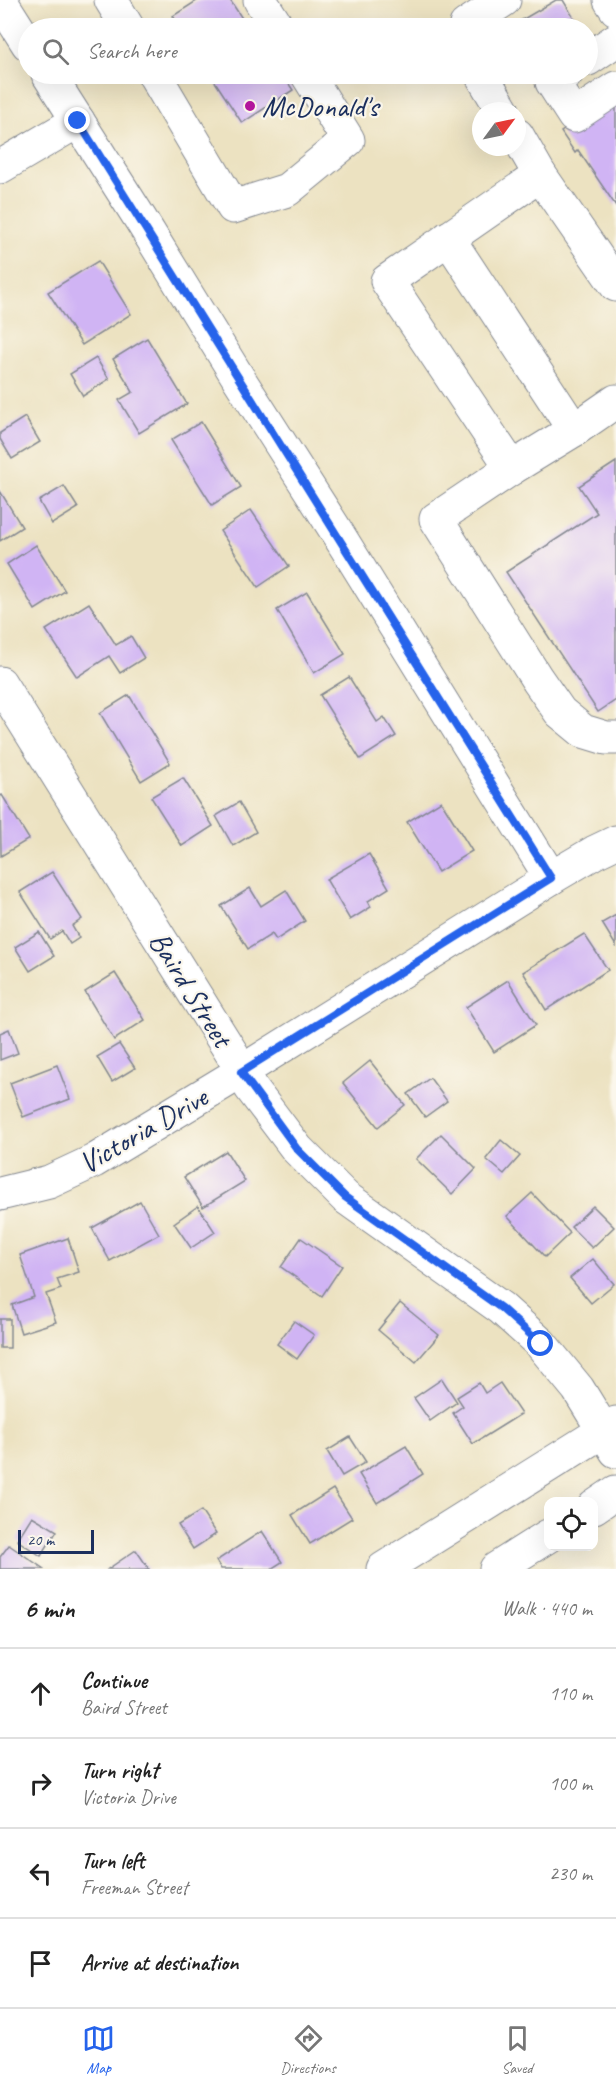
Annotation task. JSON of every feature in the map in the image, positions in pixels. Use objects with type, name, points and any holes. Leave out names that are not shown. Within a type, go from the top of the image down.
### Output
[{"type":"street","points":[[0,0],[18,28]]},
{"type":"street","points":[[111,0],[122,18]]},
{"type":"street","points":[[260,0],[272,18]]},
{"type":"street","points":[[477,18],[504,0]]},
{"type":"street","points":[[610,0],[616,9]]},
{"type":"street","points":[[598,52],[616,40]]},
{"type":"street","points":[[54,84],[551,878]]},
{"type":"street","points":[[160,84],[233,207],[287,190],[348,140],[312,84]]},
{"type":"street","points":[[487,84],[498,102]]},
{"type":"street","points":[[553,84],[574,116],[616,88]]},
{"type":"street","points":[[0,167],[78,121]]},
{"type":"street","points":[[526,151],[540,175],[616,285]]},
{"type":"street","points":[[512,468],[387,281],[540,175]]},
{"type":"street","points":[[448,238],[574,430]]},
{"type":"street","points":[[616,401],[436,519],[537,680],[561,712],[583,731],[606,738],[616,738]]},
{"type":"street","name":"Baird Street","points":[[0,683],[228,1047],[241,1072],[297,1149],[345,1197],[501,1308],[541,1344],[612,1435]]},
{"type":"street","name":"Victoria Drive","points":[[0,1194],[49,1182],[71,1173],[241,1072],[551,878],[616,842]]},
{"type":"street","points":[[383,1569],[612,1435]]},
{"type":"street","points":[[598,1504],[616,1492]]},
{"type":"street","points":[[496,1569],[544,1539]]},
{"type":"building","points":[[198,0],[230,0],[242,18],[174,18],[173,16]]},
{"type":"building","points":[[556,0],[563,0],[574,18],[525,18]]},
{"type":"building","name":"McDonald's","points":[[217,84],[289,84],[293,90],[242,123]]},
{"type":"building","points":[[616,95],[616,206],[578,150],[575,153],[561,132]]},
{"type":"building","points":[[98,261],[131,314],[82,345],[48,292]]},
{"type":"building","points":[[147,338],[187,404],[139,433],[119,400],[133,392],[113,359]]},
{"type":"building","points":[[96,358],[109,379],[83,396],[70,374]]},
{"type":"building","points":[[25,417],[40,442],[12,459],[0,439],[0,433]]},
{"type":"building","points":[[201,422],[241,487],[212,505],[171,440]]},
{"type":"building","points":[[616,462],[616,700],[598,712],[506,572],[597,513],[579,486]]},
{"type":"building","points":[[64,486],[78,508],[52,524],[39,501]]},
{"type":"building","points":[[0,491],[22,527],[0,541]]},
{"type":"building","points":[[251,510],[289,566],[258,587],[220,531]]},
{"type":"building","points":[[36,545],[65,591],[35,610],[7,564]]},
{"type":"building","points":[[307,592],[345,654],[314,673],[277,610]]},
{"type":"building","points":[[89,603],[116,645],[131,636],[144,658],[120,673],[109,656],[77,677],[46,630]]},
{"type":"building","points":[[349,677],[377,722],[384,717],[396,736],[360,759],[320,695]]},
{"type":"building","points":[[129,695],[170,763],[141,781],[100,713]]},
{"type":"building","points":[[183,778],[213,826],[182,846],[151,797]]},
{"type":"building","points":[[2,795],[29,839],[1,856],[0,796]]},
{"type":"building","points":[[441,801],[472,851],[438,872],[407,822]]},
{"type":"building","points":[[239,802],[256,832],[233,846],[216,816]]},
{"type":"building","points":[[369,854],[389,888],[368,901],[371,907],[350,920],[326,879]]},
{"type":"building","points":[[52,872],[82,919],[72,926],[79,938],[70,944],[62,931],[50,939],[20,892]]},
{"type":"building","points":[[250,888],[261,906],[286,890],[305,921],[276,940],[272,934],[248,949],[221,906]]},
{"type":"building","points":[[616,915],[616,946],[602,923]]},
{"type":"building","points":[[39,932],[54,956],[30,971],[15,947]]},
{"type":"building","points":[[584,934],[608,970],[546,1010],[523,972]]},
{"type":"building","points":[[115,973],[145,1020],[114,1040],[85,992]]},
{"type":"building","points":[[508,980],[536,1025],[494,1052],[466,1007]]},
{"type":"building","points":[[9,1029],[18,1053],[0,1060],[0,1033]]},
{"type":"building","points":[[119,1044],[135,1068],[112,1082],[97,1057]]},
{"type":"building","points":[[370,1061],[405,1105],[378,1127],[343,1083]]},
{"type":"building","points":[[57,1065],[70,1099],[23,1117],[10,1083]]},
{"type":"building","points":[[430,1078],[447,1101],[425,1117],[408,1094]]},
{"type":"building","points":[[441,1134],[476,1169],[452,1194],[416,1159]]},
{"type":"building","points":[[501,1140],[520,1156],[504,1174],[486,1159]]},
{"type":"building","points":[[226,1151],[245,1181],[203,1207],[184,1177]]},
{"type":"building","points":[[532,1193],[570,1233],[545,1257],[507,1216]]},
{"type":"building","points":[[140,1201],[159,1234],[110,1261],[92,1228]]},
{"type":"building","points":[[198,1206],[215,1232],[191,1248],[174,1223]]},
{"type":"building","points":[[593,1206],[614,1227],[592,1248],[571,1227]]},
{"type":"building","points":[[68,1238],[79,1272],[57,1279],[61,1289],[46,1294],[56,1322],[21,1333],[12,1305],[34,1297],[20,1255]]},
{"type":"building","points":[[301,1238],[342,1266],[322,1296],[281,1267]]},
{"type":"building","points":[[593,1259],[614,1284],[591,1303],[570,1278]]},
{"type":"building","points":[[400,1303],[439,1335],[416,1362],[378,1330]]},
{"type":"building","points":[[0,1319],[10,1319],[10,1348],[0,1348]]},
{"type":"building","points":[[294,1321],[314,1335],[297,1359],[277,1344]]},
{"type":"building","points":[[442,1379],[457,1402],[430,1421],[414,1398]]},
{"type":"building","points":[[479,1383],[485,1393],[500,1383],[521,1414],[473,1444],[453,1413],[463,1406],[457,1397]]},
{"type":"building","points":[[350,1437],[366,1462],[342,1476],[327,1451]]},
{"type":"building","points":[[406,1446],[423,1474],[377,1503],[359,1474]]},
{"type":"building","points":[[333,1489],[352,1518],[310,1544],[292,1515]]},
{"type":"building","points":[[201,1511],[216,1534],[193,1549],[178,1525]]},
{"type":"building","points":[[32,1516],[57,1531],[41,1556],[17,1540]]},
{"type":"building","points":[[262,1531],[282,1562],[271,1569],[221,1569],[216,1561]]},
{"type":"building","points":[[9,1545],[44,1569],[0,1569],[0,1557]]},
{"type":"building","points":[[136,1550],[149,1569],[108,1569]]},
{"type":"place","name":"McDonald's","points":[[250,106]]},
{"type":"route","points":[[78,121],[551,878],[241,1072],[297,1149],[345,1197],[501,1308],[541,1344]]}]
